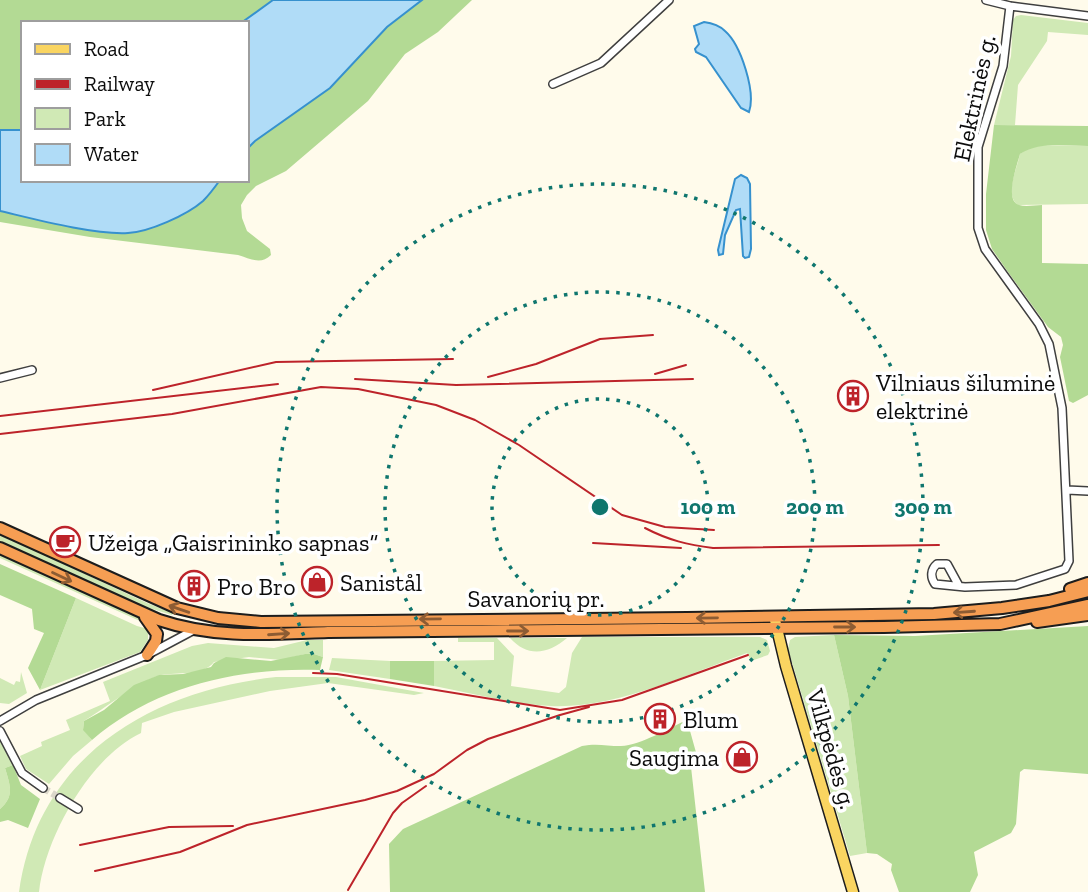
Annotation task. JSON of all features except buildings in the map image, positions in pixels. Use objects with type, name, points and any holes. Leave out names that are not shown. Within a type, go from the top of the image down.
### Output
[{"type":"highway","name":"Savanorių pr.","points":[[0,528],[150,598],[204,615],[261,622],[1000,624],[1088,605]]},
{"type":"highway","name":"Savanorių pr.","points":[[0,548],[140,613],[194,630],[259,635],[776,622],[968,612],[1031,604],[1088,591]]},
{"type":"highway","points":[[1031,604],[1088,583]]},
{"type":"highway","points":[[140,613],[157,634],[156,641],[147,655]]},
{"type":"highway","points":[[194,630],[204,615]]},
{"type":"highway","points":[[1000,624],[1053,621],[1088,615]]},
{"type":"main road","name":"Vilkpėdės g.","points":[[776,622],[853,892]]},
{"type":"street","points":[[553,84],[601,64],[669,0]]},
{"type":"street","points":[[986,0],[1010,6],[1088,16]]},
{"type":"street","name":"Elektrinės g.","points":[[959,586],[1016,585],[1065,569],[1069,558],[1062,408],[1049,344],[1039,324],[985,249],[978,228],[978,147],[1003,66],[1010,6]]},
{"type":"street","points":[[0,378],[32,370]]},
{"type":"street","points":[[1067,490],[1088,491]]},
{"type":"street","points":[[0,721],[36,700],[147,655],[194,630]]},
{"type":"street","points":[[0,710],[10,713]]},
{"type":"street","points":[[0,731],[22,773],[43,788]]},
{"type":"street","points":[[60,798],[78,809]]},
{"type":"green space","points":[[0,0],[273,0],[244,21],[21,21],[21,130],[0,130]]},
{"type":"green space","points":[[422,0],[472,0],[438,32],[405,54],[368,101],[286,171],[256,186],[247,195],[241,205],[242,218],[247,231],[270,249],[271,255],[267,258],[256,260],[238,255],[90,237],[0,222],[0,211],[93,230],[128,233],[143,230],[202,202],[218,182],[248,182],[248,148],[330,88],[387,27]]},
{"type":"green space","points":[[1021,15],[1088,23],[1088,35],[1048,32],[1047,41],[1018,85],[1015,125],[994,125],[1011,56],[1013,20]]},
{"type":"green space","points":[[994,125],[1088,126],[1088,146],[1044,146],[1020,154],[1012,190],[1012,197],[1019,205],[1042,205],[1042,263],[1088,264],[1088,395],[1073,403],[1069,401],[1060,357],[1063,345],[1061,337],[1048,327],[1008,272],[992,249],[986,230],[986,194]]},
{"type":"green space","points":[[1088,146],[1088,204],[1018,205],[1014,201],[1012,188],[1020,154],[1030,147]]},
{"type":"green space","points":[[0,534],[173,613],[172,615],[133,603],[0,542]]},
{"type":"green space","points":[[0,553],[139,618],[142,622],[0,558]]},
{"type":"green space","points":[[0,564],[76,598],[40,690],[28,668],[44,633],[34,629],[32,609],[0,595]]},
{"type":"green space","points":[[76,598],[148,629],[148,640],[140,652],[40,690]]},
{"type":"green space","points":[[1088,626],[1088,774],[1024,769],[1020,772],[1016,824],[1011,833],[974,852],[978,875],[970,892],[899,892],[891,870],[892,864],[877,854],[867,853],[848,696],[834,635],[915,636]]},
{"type":"green space","points":[[834,635],[848,696],[867,853],[850,856],[788,649],[790,640],[795,637]]},
{"type":"green space","points":[[582,637],[760,637],[767,640],[770,651],[768,655],[751,661],[747,653],[626,696],[575,705],[522,703],[434,686],[434,661],[494,660],[494,642],[458,642],[458,638],[497,638],[514,656],[511,686],[559,693],[566,687],[572,653]]},
{"type":"green space","points":[[510,638],[567,638],[553,648],[538,652],[524,649]]},
{"type":"green space","points":[[307,640],[323,640],[323,657],[305,654],[281,660],[249,657],[214,662],[203,670],[161,675],[143,683],[84,721],[83,729],[92,740],[73,756],[49,784],[26,769],[20,756],[42,746],[41,742],[70,730],[66,720],[110,701],[103,682],[192,646],[208,643],[274,648]]},
{"type":"green space","points":[[305,654],[323,657],[320,670],[259,672],[199,684],[170,693],[143,706],[116,721],[92,740],[83,730],[84,721],[104,710],[134,685],[159,675],[183,674],[211,667],[226,657],[271,661]]},
{"type":"green space","points":[[332,658],[390,661],[390,679],[329,670]]},
{"type":"green space","points":[[390,661],[434,661],[434,686],[390,679]]},
{"type":"green space","points":[[21,672],[27,693],[9,704],[0,703],[0,678],[14,685],[16,681],[20,682]]},
{"type":"green space","points":[[276,677],[336,677],[424,693],[414,695],[328,683],[270,691],[174,712],[142,723],[141,733],[122,744],[104,760],[73,801],[50,847],[39,892],[19,892],[30,845],[49,803],[75,768],[107,739],[144,716],[185,698],[229,685]]},
{"type":"green space","points":[[687,720],[697,756],[690,758],[705,892],[390,892],[389,844],[403,829],[582,746],[629,745]]},
{"type":"green space","points":[[0,740],[13,765],[5,768],[10,785],[9,795],[0,809]]},
{"type":"green space","points":[[13,765],[21,785],[40,799],[28,828],[8,820],[0,822],[0,809],[8,800],[10,790],[5,768]]},
{"type":"water","points":[[273,0],[422,0],[387,27],[330,88],[248,148],[248,21],[244,21]]},
{"type":"water","points":[[704,22],[723,29],[736,47],[749,81],[749,112],[741,108],[706,57],[696,52],[699,44],[694,26]]},
{"type":"water","points":[[0,130],[21,130],[21,182],[219,182],[203,201],[187,212],[137,232],[98,232],[0,211]]},
{"type":"water","points":[[741,175],[747,178],[750,184],[751,249],[749,257],[745,258],[740,209],[736,210],[725,235],[723,254],[719,255],[718,250],[735,179]]},
{"type":"tunnel","points":[[43,788],[60,798]]},
{"type":"railway","points":[[488,377],[536,364],[600,339],[653,335]]},
{"type":"railway","points":[[153,390],[276,362],[453,359]]},
{"type":"railway","points":[[655,374],[686,365]]},
{"type":"railway","points":[[355,379],[456,385],[693,379]]},
{"type":"railway","points":[[0,416],[278,384]]},
{"type":"railway","points":[[0,434],[172,414],[321,387],[358,389],[436,405],[475,420],[519,445],[622,515],[665,527],[714,530]]},
{"type":"railway","points":[[645,528],[678,541],[713,548],[939,545]]},
{"type":"railway","points":[[593,543],[681,548]]},
{"type":"railway","points":[[313,673],[337,674],[560,710],[622,700],[748,655]]},
{"type":"railway","points":[[95,871],[180,852],[247,825],[397,791],[434,774],[467,750],[488,739],[589,707]]},
{"type":"railway","points":[[348,890],[393,813],[426,786]]},
{"type":"railway","points":[[80,845],[169,827],[233,826]]},
{"type":"place","name":"Vilniaus šiluminė elektrinė","points":[[853,396]]},
{"type":"place","name":"Užeiga „Gaisrininko sapnas“","points":[[65,542]]},
{"type":"place","name":"Sanistål","points":[[317,582]]},
{"type":"place","name":"Pro Bro","points":[[194,586]]},
{"type":"place","name":"Blum","points":[[660,719]]},
{"type":"place","name":"Saugima","points":[[742,757]]}]
